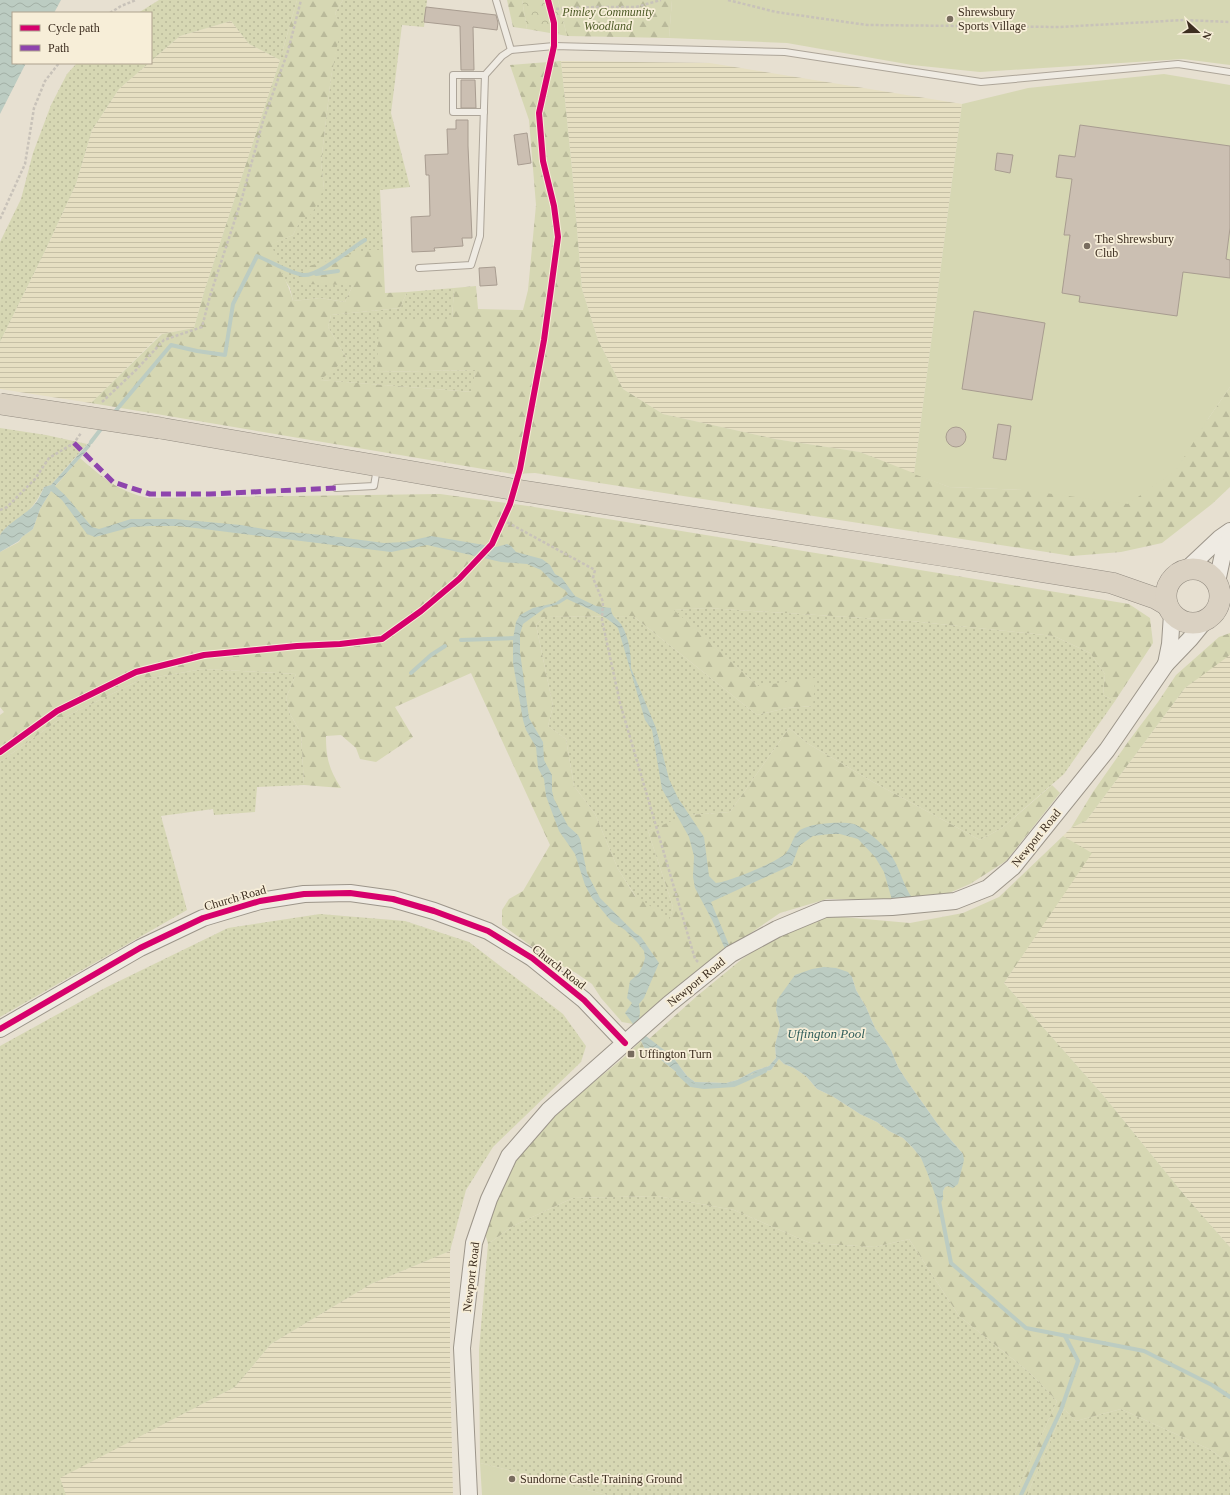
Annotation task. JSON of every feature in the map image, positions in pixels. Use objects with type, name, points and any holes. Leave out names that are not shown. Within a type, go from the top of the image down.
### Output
[{"type":"highway","points":[[0,404],[160,428],[523,491],[1112,583],[1155,598],[1170,610],[1178,619],[1190,624],[1230,618]]},
{"type":"highway","points":[[1112,583],[1200,570],[1212,576],[1222,587],[1218,608],[1206,621]]},
{"type":"highway","points":[[1170,610],[1166,591],[1179,574]]},
{"type":"main road","points":[[1179,574],[1230,531]]},
{"type":"main road","points":[[1222,587],[1223,554],[1230,537]]},
{"type":"main road","name":"Newport Road","points":[[1166,664],[1170,644],[1170,610]]},
{"type":"main road","name":"Newport Road","points":[[469,1495],[462,1348],[474,1242],[489,1199],[509,1156],[549,1110],[647,1023],[730,954],[777,929],[825,909],[892,908],[955,901],[988,888],[1013,867],[1107,750],[1166,664],[1206,621]]},
{"type":"main road","name":"Church Road","points":[[0,1029],[140,948],[203,918],[260,901],[304,894],[350,894],[393,899],[434,911],[488,931],[532,958],[584,1000],[628,1041]]},
{"type":"lane","points":[[496,0],[511,50]]},
{"type":"lane","points":[[420,268],[471,265],[480,236],[485,75],[502,56],[511,50],[554,46],[785,52],[981,82],[1178,64],[1230,72]]},
{"type":"lane","points":[[484,112],[453,112],[453,75],[485,75]]},
{"type":"lane","points":[[336,488],[374,486],[378,466]]},
{"type":"path","points":[[112,12],[121,6],[136,0]]},
{"type":"path","points":[[98,407],[103,400],[136,370],[164,340],[202,327],[210,296],[242,198],[263,121],[288,51],[301,0]]},
{"type":"path","points":[[552,16],[550,7],[636,7],[661,0]]},
{"type":"path","points":[[728,0],[776,12],[866,25],[1058,27],[1184,20],[1230,22]]},
{"type":"path","points":[[0,219],[25,164],[34,108],[45,81],[58,64]]},
{"type":"path","points":[[0,510],[7,507],[35,479],[49,458],[74,443],[82,431]]},
{"type":"path","points":[[500,526],[504,517],[595,570],[593,578],[603,602],[602,620],[620,703],[695,959],[706,974]]},
{"type":"shaded area","points":[[231,21],[249,44],[280,60],[204,292],[194,328],[161,334],[91,403],[0,389],[0,342],[76,184],[92,130],[119,89],[148,64],[152,64],[152,60],[180,36]]},
{"type":"shaded area","points":[[561,61],[710,63],[962,104],[914,474],[860,452],[775,439],[663,414],[623,389],[598,340],[582,289]]},
{"type":"shaded area","points":[[1227,655],[1230,655],[1230,1247],[1186,1197],[1103,1095],[1004,983],[1091,853],[1063,836],[1071,828],[1086,821],[1185,688]]},
{"type":"shaded area","points":[[450,1251],[450,1364],[453,1495],[66,1495],[59,1478],[235,1387],[271,1344],[371,1284]]},
{"type":"green space","points":[[159,0],[297,0],[280,60],[249,44],[231,21],[180,36],[152,60],[152,12],[140,12]]},
{"type":"green space","points":[[297,0],[343,0],[335,13],[341,27],[331,77],[321,163],[324,188],[312,214],[301,219],[293,235],[272,244],[276,259],[293,301],[320,298],[345,302],[353,285],[303,284],[297,276],[309,266],[366,250],[383,250],[385,293],[407,292],[400,308],[331,315],[328,327],[347,359],[320,380],[472,392],[475,370],[377,372],[379,321],[452,320],[454,288],[476,286],[478,309],[523,310],[528,290],[536,205],[529,120],[510,65],[561,61],[582,289],[598,340],[623,389],[663,414],[775,439],[860,452],[949,487],[1023,490],[1208,419],[1230,387],[1230,487],[1212,504],[1162,543],[1121,552],[1072,556],[535,473],[513,474],[91,403],[162,334],[194,328],[204,292],[280,60]]},
{"type":"green space","points":[[343,0],[427,0],[424,27],[402,25],[391,113],[410,187],[380,190],[383,250],[366,250],[345,302],[320,298],[293,301],[290,288],[279,270],[271,244],[293,235],[301,218],[324,188],[321,163],[331,77],[340,27],[335,13]]},
{"type":"green space","points":[[507,0],[522,0],[527,29],[513,27]]},
{"type":"green space","points":[[522,0],[558,0],[567,36],[527,29]]},
{"type":"green space","name":"Pimley Community Woodland","points":[[558,0],[672,0],[669,38],[567,36]]},
{"type":"green space","name":"Shrewsbury Sports Village","points":[[672,0],[1230,0],[1230,65],[1183,59],[980,72],[912,65],[787,43],[669,38]]},
{"type":"green space","points":[[76,64],[148,64],[119,89],[92,130],[76,184],[0,342],[0,242],[21,199],[33,153],[51,105],[67,74]]},
{"type":"green space","name":"The Shrewsbury Club","points":[[1164,74],[1230,85],[1230,387],[1176,470],[1128,504],[1023,490],[949,487],[914,474],[962,104],[1028,88]]},
{"type":"green space","points":[[454,288],[452,320],[377,372],[475,370],[473,392],[319,380],[347,359],[328,327],[331,315],[400,308],[407,292]]},
{"type":"green space","points":[[0,428],[46,435],[87,444],[51,485],[44,487],[36,502],[27,512],[8,526],[0,535]]},
{"type":"green space","points":[[80,458],[96,472],[120,488],[149,498],[440,494],[528,506],[1129,604],[1150,618],[1153,643],[1115,701],[1103,695],[1105,674],[1090,653],[1054,636],[911,621],[707,608],[674,610],[758,686],[815,678],[813,706],[787,708],[757,715],[633,616],[544,617],[536,625],[553,706],[548,726],[566,739],[574,786],[595,814],[618,869],[635,896],[670,919],[673,907],[648,831],[690,815],[730,812],[789,728],[807,743],[873,782],[980,840],[1002,828],[1052,785],[1060,793],[1006,861],[970,884],[942,896],[892,900],[827,899],[780,913],[730,947],[633,1024],[622,1022],[601,998],[592,984],[576,973],[549,959],[502,925],[502,910],[509,899],[523,891],[550,845],[471,673],[395,707],[413,737],[376,762],[360,759],[356,748],[341,735],[326,736],[329,763],[341,788],[304,785],[301,733],[290,714],[286,698],[296,674],[203,669],[140,680],[57,721],[0,762],[0,715],[4,712],[0,707],[0,552],[19,542],[22,537],[33,529],[40,509],[51,491]]},
{"type":"green space","points":[[707,608],[911,621],[1054,636],[1090,653],[1105,674],[1103,695],[1115,701],[1064,774],[1002,828],[980,840],[873,782],[807,743],[789,728],[730,812],[690,815],[648,831],[673,907],[670,920],[638,900],[618,869],[595,814],[574,786],[566,739],[548,726],[553,706],[536,625],[544,617],[633,616],[757,715],[787,708],[813,706],[758,686],[673,610]]},
{"type":"green space","points":[[1230,633],[1230,655],[1185,688],[1086,821],[1071,828],[1093,792],[1176,675],[1219,637]]},
{"type":"green space","points":[[203,669],[296,674],[286,698],[290,714],[301,733],[304,785],[257,787],[255,812],[214,815],[213,809],[161,816],[187,910],[0,1017],[0,762],[57,721],[140,680]]},
{"type":"green space","points":[[1063,836],[1092,853],[1004,983],[1103,1095],[1186,1197],[1230,1247],[1230,1465],[1211,1450],[1121,1409],[1076,1421],[1064,1409],[1027,1495],[1015,1495],[1057,1401],[1030,1373],[959,1316],[909,1239],[875,1247],[810,1243],[734,1210],[657,1196],[573,1198],[513,1226],[488,1244],[484,1230],[487,1212],[528,1136],[622,1059],[641,1041],[647,1053],[660,1059],[690,1083],[739,1084],[752,1074],[771,1070],[779,1059],[784,1064],[794,1068],[806,1076],[817,1089],[832,1096],[860,1114],[877,1122],[889,1131],[903,1138],[921,1158],[943,1199],[943,1191],[945,1187],[948,1186],[963,1154],[939,1126],[898,1067],[891,1050],[875,1028],[866,1007],[856,990],[852,977],[776,1010],[780,1026],[775,1045],[776,1058],[769,1066],[754,1071],[737,1080],[726,1083],[695,1082],[687,1076],[672,1056],[649,1039],[697,996],[742,959],[782,932],[831,916],[910,923],[963,913],[999,897]]},
{"type":"green space","points":[[320,914],[405,921],[469,942],[563,1014],[586,1046],[581,1062],[493,1147],[466,1190],[450,1251],[371,1284],[271,1344],[235,1387],[60,1478],[66,1495],[0,1495],[0,1046],[107,987],[228,928]]},
{"type":"green space","points":[[657,1196],[734,1210],[810,1243],[875,1247],[909,1239],[959,1316],[1030,1373],[1057,1401],[1015,1495],[607,1495],[480,1463],[479,1350],[488,1244],[513,1226],[573,1198]]},
{"type":"green space","points":[[1064,1409],[1076,1421],[1121,1409],[1211,1450],[1230,1465],[1230,1495],[1027,1495]]},
{"type":"green space","name":"Sundorne Castle Training Ground","points":[[480,1463],[607,1495],[482,1495]]},
{"type":"water","points":[[0,0],[61,0],[55,12],[12,12],[12,64],[25,64],[0,114]]},
{"type":"water","name":"Uffington Pool","points":[[93,438],[90,447],[55,486],[65,495],[92,527],[99,529],[131,519],[175,519],[241,525],[275,531],[323,535],[384,543],[405,542],[431,536],[496,547],[507,544],[516,552],[542,559],[550,565],[555,574],[562,578],[575,596],[596,606],[611,608],[613,615],[621,624],[626,634],[630,651],[631,668],[656,728],[669,779],[678,798],[704,837],[709,876],[716,883],[752,871],[781,857],[788,850],[797,833],[800,830],[811,826],[835,823],[854,824],[877,840],[892,857],[906,888],[913,899],[892,900],[884,872],[875,857],[858,839],[840,834],[813,836],[799,846],[792,865],[711,902],[730,947],[726,951],[695,888],[693,877],[694,856],[689,837],[662,789],[652,730],[645,720],[618,628],[601,615],[567,599],[559,604],[545,608],[523,624],[520,634],[520,652],[529,718],[543,742],[544,760],[552,775],[552,791],[554,799],[568,826],[578,835],[580,839],[587,873],[600,898],[635,933],[641,937],[659,963],[644,998],[639,1004],[639,1020],[646,1036],[672,1056],[687,1076],[695,1082],[726,1083],[737,1080],[754,1071],[769,1066],[776,1058],[775,1045],[780,1026],[776,1010],[777,1000],[795,975],[812,969],[824,967],[836,968],[848,972],[852,977],[856,990],[866,1007],[875,1028],[891,1050],[898,1067],[939,1126],[963,1154],[964,1160],[958,1184],[953,1188],[948,1186],[945,1187],[943,1191],[943,1199],[939,1206],[921,1158],[903,1138],[889,1131],[877,1122],[860,1114],[832,1096],[817,1089],[806,1076],[794,1068],[784,1064],[779,1059],[771,1070],[752,1074],[739,1084],[702,1087],[690,1083],[660,1059],[647,1053],[633,1024],[625,1013],[632,1003],[627,998],[630,981],[639,973],[643,965],[645,958],[644,951],[625,930],[611,921],[592,898],[585,885],[575,854],[559,831],[546,796],[544,779],[538,768],[536,747],[526,730],[523,720],[513,663],[513,639],[516,622],[520,615],[533,608],[555,603],[568,594],[565,590],[555,584],[541,570],[527,564],[501,562],[427,545],[391,552],[179,526],[132,527],[95,537],[87,534],[62,500],[51,491],[40,509],[33,529],[19,541],[0,552],[0,536],[2,532],[33,506],[38,500],[44,487],[51,485]]},
{"type":"building","points":[[426,7],[496,15],[498,23],[497,30],[473,27],[474,70],[461,70],[460,26],[424,22]]},
{"type":"building","points":[[461,80],[475,80],[476,108],[461,108]]},
{"type":"building","points":[[456,120],[468,120],[472,238],[462,238],[463,246],[434,248],[435,251],[412,252],[411,217],[430,216],[429,175],[426,175],[425,155],[448,154],[447,129],[456,129]]},
{"type":"building","points":[[1080,125],[1230,146],[1230,228],[1226,259],[1230,260],[1230,278],[1183,272],[1177,316],[1079,302],[1080,296],[1062,293],[1070,235],[1064,235],[1072,179],[1056,177],[1059,155],[1075,157]]},
{"type":"building","points":[[527,133],[531,163],[518,165],[514,135]]},
{"type":"building","points":[[997,153],[1013,155],[1010,173],[995,170]]},
{"type":"building","points":[[495,267],[497,285],[480,286],[479,268]]},
{"type":"building","points":[[974,311],[1045,323],[1032,400],[962,389]]},
{"type":"building","points":[[998,424],[1011,426],[1006,460],[993,458]]},
{"type":"building","points":[[956,427],[963,430],[966,437],[963,444],[956,447],[949,444],[946,437],[949,430]]},
{"type":"waterway","points":[[113,414],[171,345],[225,355],[233,304],[257,256],[292,272],[303,275],[317,272],[326,267],[365,240]]},
{"type":"waterway","points":[[316,274],[338,271]]},
{"type":"waterway","points":[[91,442],[104,425]]},
{"type":"waterway","points":[[461,640],[515,638]]},
{"type":"waterway","points":[[411,673],[431,655],[445,646]]},
{"type":"waterway","points":[[678,1073],[691,1085],[704,1087],[734,1085],[765,1071]]},
{"type":"waterway","points":[[939,1201],[951,1263],[1026,1328],[1144,1351],[1212,1385],[1230,1397]]},
{"type":"waterway","points":[[1021,1495],[1061,1410],[1078,1361],[1065,1336]]},
{"type":"marked path","points":[[74,443],[113,482],[150,494],[210,494],[336,488]]},
{"type":"cycle path","points":[[0,752],[57,711],[136,672],[204,655],[297,646],[340,644],[382,639],[421,611],[459,579],[492,544],[510,504],[520,469],[544,340],[558,237],[554,206],[543,161],[539,113],[554,46],[554,23],[548,0]]},
{"type":"cycle path","points":[[0,1029],[140,948],[203,918],[260,901],[304,894],[350,893],[393,899],[434,911],[488,931],[532,958],[584,1000],[625,1043]]},
{"type":"place","name":"Shrewsbury Sports Village","points":[[950,19]]},
{"type":"place","name":"The Shrewsbury Club","points":[[1087,246]]},
{"type":"place","name":"Uffington Turn","points":[[631,1054]]},
{"type":"place","name":"Sundorne Castle Training Ground","points":[[512,1479]]}]
